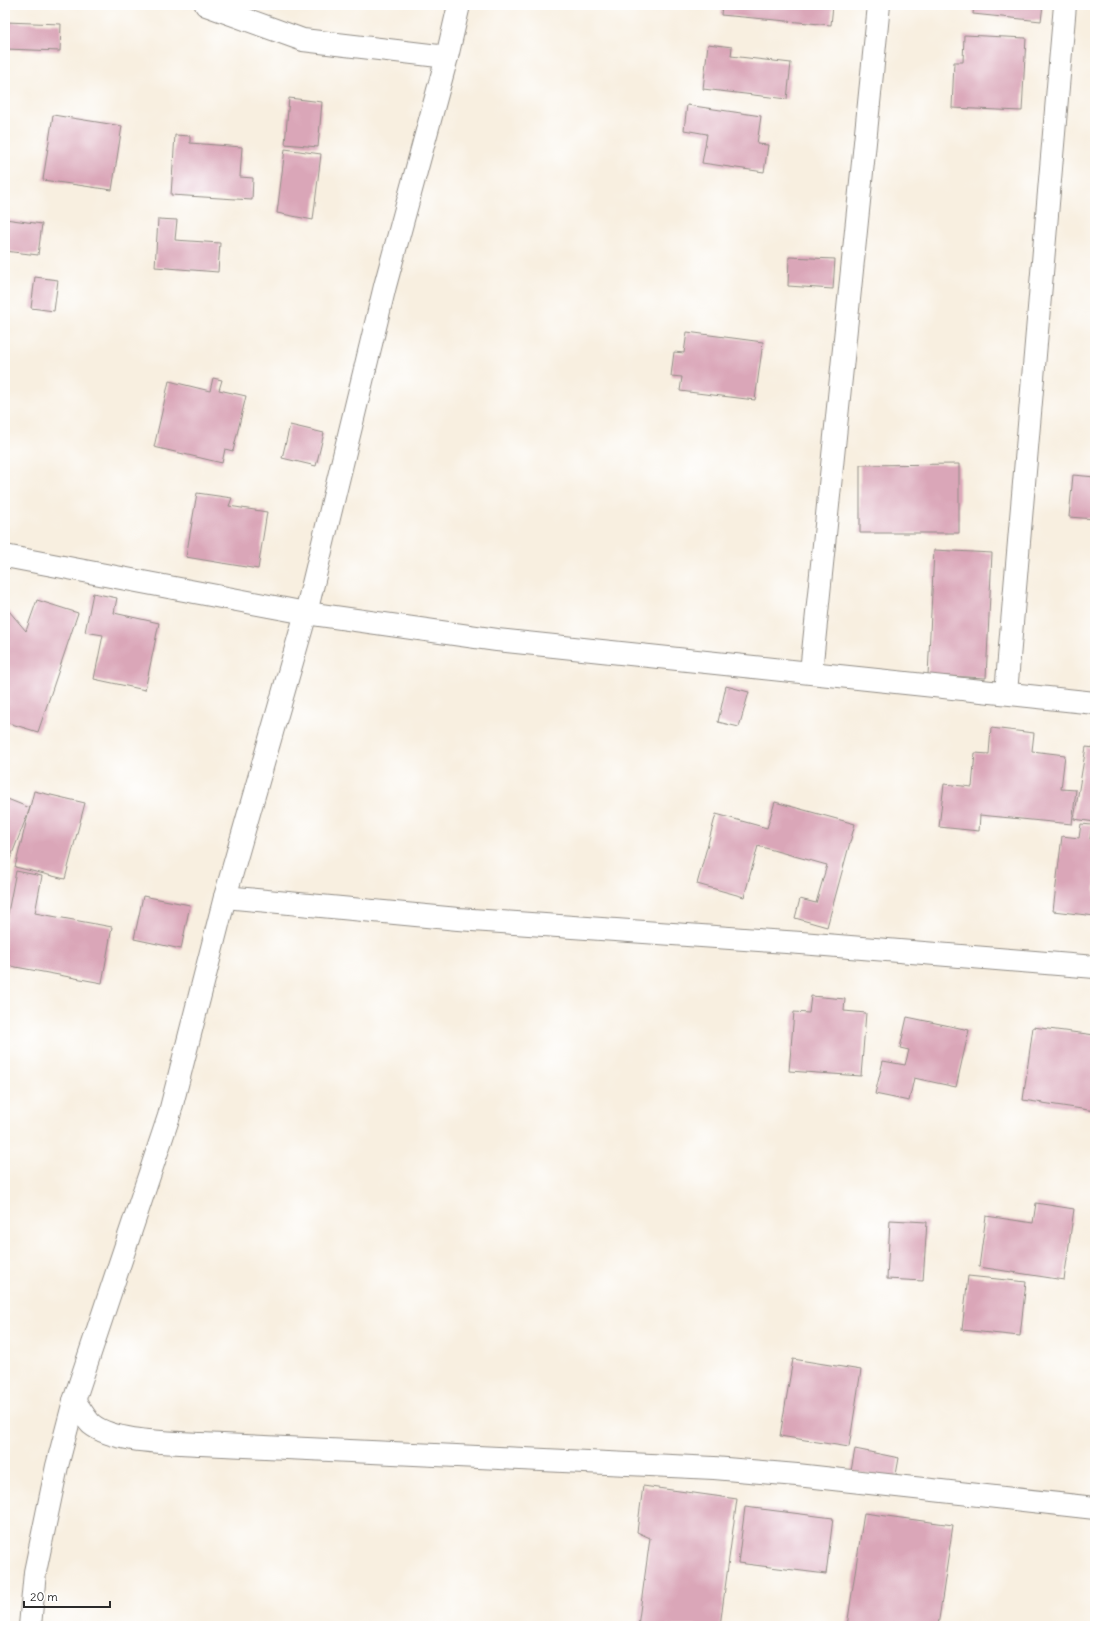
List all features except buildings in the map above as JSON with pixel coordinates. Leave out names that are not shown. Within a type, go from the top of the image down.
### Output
[{"type":"street","points":[[206,5],[303,40],[447,57]]},
{"type":"street","points":[[30,1626],[35,1572],[57,1466],[74,1401],[169,1116],[225,897],[306,612],[385,286],[447,57],[459,5]]},
{"type":"street","points":[[811,672],[880,5]]},
{"type":"street","points":[[1006,693],[1065,5]]},
{"type":"street","points":[[5,556],[306,612],[497,640],[1095,703]]},
{"type":"street","points":[[225,897],[458,919],[801,943],[1095,967]]},
{"type":"street","points":[[74,1401],[90,1423],[115,1436],[232,1446],[714,1468],[797,1475],[1095,1508]]}]
